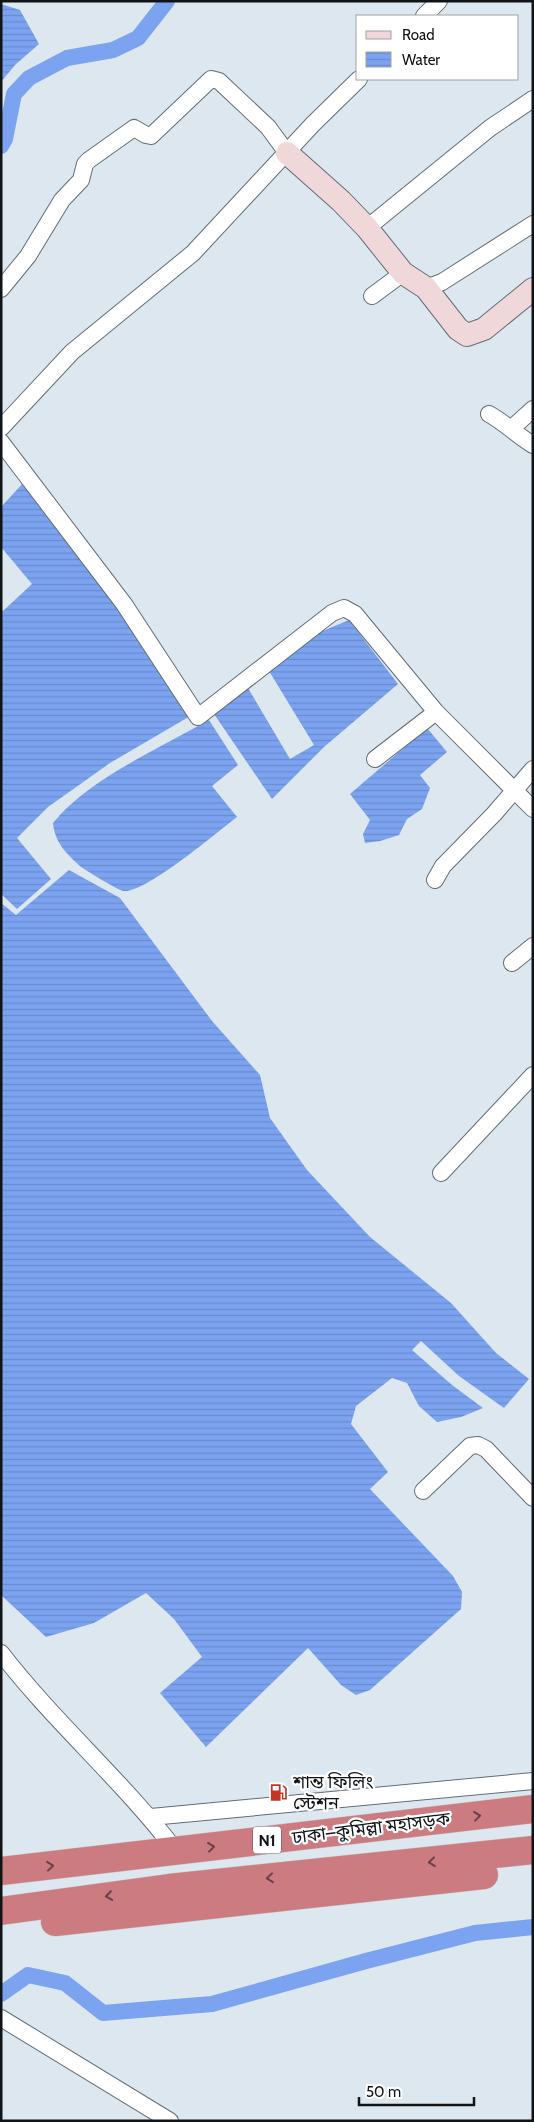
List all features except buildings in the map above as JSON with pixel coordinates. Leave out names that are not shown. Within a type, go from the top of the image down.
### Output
[{"type":"highway","name":"ঢাকা–কুমিল্লা মহাসড়ক","points":[[1,1871],[533,1809]]},
{"type":"highway","name":"N1","points":[[1,1910],[169,1888],[533,1850]]},
{"type":"highway","points":[[1,1927],[386,1887],[533,1869]]},
{"type":"street","points":[[425,15],[439,1]]},
{"type":"street","points":[[1,289],[28,256],[62,200],[81,180],[85,164],[89,160],[134,128],[151,136],[211,80],[219,81],[268,127],[287,153],[341,201],[403,273],[426,288],[458,329],[467,335],[484,329],[533,289]]},
{"type":"street","points":[[1,428],[72,352],[193,253],[313,124],[358,80]]},
{"type":"street","points":[[366,228],[490,128],[533,99]]},
{"type":"street","points":[[426,288],[456,273],[533,224]]},
{"type":"street","points":[[372,296],[403,273]]},
{"type":"street","points":[[512,428],[533,409]]},
{"type":"street","points":[[489,414],[512,428],[520,437],[533,444]]},
{"type":"street","points":[[1,442],[124,604],[198,717],[332,613],[344,608],[354,614],[436,712],[533,809]]},
{"type":"street","points":[[375,759],[436,712]]},
{"type":"street","points":[[435,880],[443,866],[533,769]]},
{"type":"street","points":[[512,963],[533,946]]},
{"type":"street","points":[[441,1172],[533,1075]]},
{"type":"street","points":[[423,1491],[470,1446],[478,1446],[486,1449],[533,1498]]},
{"type":"street","points":[[1,1653],[26,1685],[151,1817],[176,1851]]},
{"type":"street","points":[[151,1817],[533,1781]]},
{"type":"street","points":[[7,2021],[170,2121]]},
{"type":"water","points":[[1,4],[20,10],[39,44],[15,65],[1,82]]},
{"type":"water","points":[[25,481],[101,582],[192,715],[110,763],[48,807],[17,838],[51,879],[17,909],[1,894],[1,610],[3,611],[32,584],[1,547],[1,507]]},
{"type":"water","points":[[349,620],[398,684],[324,747],[272,799],[214,714],[248,688],[290,759],[314,745],[269,671],[318,633]]},
{"type":"water","points":[[209,720],[238,765],[212,786],[237,817],[163,873],[133,889],[120,890],[80,866],[66,852],[54,830],[53,823],[67,807],[104,779],[125,766]]},
{"type":"water","points":[[427,728],[447,752],[420,775],[430,788],[422,809],[407,819],[399,835],[365,843],[363,834],[370,820],[350,794]]},
{"type":"water","points":[[69,870],[120,898],[212,1021],[260,1075],[270,1118],[307,1170],[370,1237],[451,1303],[496,1353],[529,1379],[504,1408],[459,1376],[421,1341],[412,1350],[452,1385],[483,1408],[461,1417],[437,1422],[419,1406],[407,1383],[392,1378],[356,1406],[351,1424],[388,1472],[370,1489],[453,1576],[462,1592],[461,1609],[370,1690],[356,1695],[341,1685],[308,1648],[206,1747],[160,1693],[202,1657],[174,1619],[146,1593],[94,1623],[46,1637],[1,1595],[1,903],[16,915]]},
{"type":"waterway","points":[[1,146],[5,139],[14,94],[29,78],[67,58],[113,50],[138,38],[167,1]]},
{"type":"waterway","points":[[1,1994],[28,1975],[65,1983],[103,2013],[212,2004],[475,1933],[533,1927]]},
{"type":"place","name":"শান্ত ফিলিং স্টেশন","points":[[279,1792]]}]
